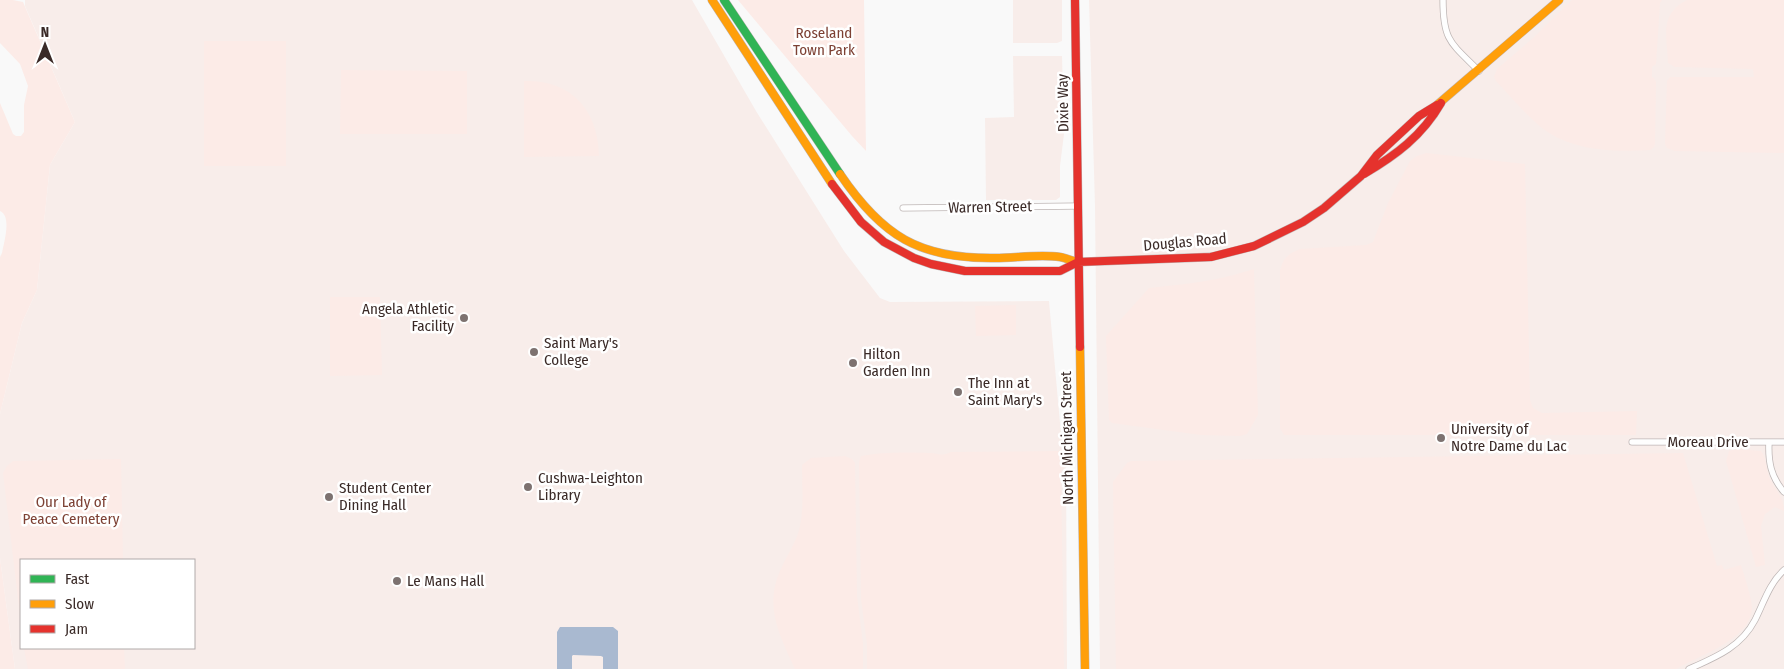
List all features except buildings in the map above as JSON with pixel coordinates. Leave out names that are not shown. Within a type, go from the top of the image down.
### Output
[{"type":"main road","points":[[712,0],[840,197],[861,222],[884,242],[899,251],[923,261],[949,269],[965,271],[1060,271],[1078,262]]},
{"type":"main road","points":[[724,0],[856,199],[894,234],[922,248],[957,258],[1059,257],[1078,262]]},
{"type":"main road","name":"Dixie Way","points":[[1075,0],[1078,206]]},
{"type":"main road","name":"Douglas Road","points":[[1361,176],[1377,155],[1403,130],[1419,116],[1442,102],[1559,0]]},
{"type":"main road","name":"Douglas Road","points":[[1078,262],[1211,257],[1254,246],[1303,222],[1324,208],[1361,176],[1384,163],[1428,124],[1442,102]]},
{"type":"main road","name":"North Michigan Street","points":[[1078,206],[1084,669]]},
{"type":"street","points":[[1443,0],[1443,17],[1447,36],[1451,43],[1478,71]]},
{"type":"street","name":"Warren Street","points":[[903,208],[1078,206]]},
{"type":"street","name":"Moreau Drive","points":[[1632,442],[1784,442]]},
{"type":"street","points":[[1769,442],[1770,470],[1784,492]]},
{"type":"street","points":[[1689,669],[1723,654],[1741,640],[1755,620],[1772,584],[1784,570]]},
{"type":"shaded area","name":"Saint Mary's College","points":[[25,0],[692,0],[756,111],[844,251],[880,298],[890,302],[1049,301],[1061,434],[1066,460],[1067,669],[15,669],[0,558],[0,414],[22,323],[37,290],[50,165],[75,122],[25,6]]},
{"type":"shaded area","points":[[1013,0],[1062,0],[1062,41],[1057,43],[1013,43]]},
{"type":"shaded area","name":"University of Notre Dame du Lac","points":[[1089,0],[1784,0],[1784,669],[1100,669],[1095,206]]},
{"type":"shaded area","points":[[1013,56],[1062,56],[1064,134],[1060,166],[1060,197],[1056,200],[986,200],[985,118],[1014,117]]},
{"type":"green space","points":[[0,0],[23,2],[75,122],[50,165],[37,290],[22,323],[0,414],[0,257],[6,230],[6,218],[0,211],[0,103],[13,134],[21,136],[24,132],[24,105],[28,86],[20,64],[0,43]]},
{"type":"green space","name":"Roseland Town Park","points":[[738,0],[864,0],[866,151],[852,136]]},
{"type":"green space","points":[[1572,0],[1662,0],[1660,3],[1656,64],[1652,67],[1652,77],[1656,82],[1655,143],[1654,147],[1650,150],[1622,151],[1593,148],[1580,146],[1554,136],[1542,128],[1524,111],[1496,81],[1494,77],[1497,69],[1532,39]]},
{"type":"green space","points":[[1687,0],[1784,0],[1784,153],[1675,151],[1667,148],[1665,144],[1667,81],[1670,77],[1754,77],[1753,69],[1675,67],[1668,63],[1666,35],[1668,19],[1678,6]]},
{"type":"green space","points":[[204,41],[286,41],[286,166],[204,166]]},
{"type":"green space","points":[[341,70],[467,71],[467,134],[340,134]]},
{"type":"green space","points":[[524,81],[541,82],[556,86],[569,92],[579,101],[594,125],[599,156],[524,157]]},
{"type":"green space","points":[[1426,153],[1525,164],[1530,400],[1533,408],[1542,413],[1637,411],[1636,435],[1284,435],[1280,428],[1280,271],[1284,260],[1300,249],[1366,245],[1373,242],[1388,203],[1410,161]]},
{"type":"green space","points":[[1254,269],[1258,415],[1247,434],[1240,436],[1201,435],[1112,423],[1109,420],[1106,336],[1149,288],[1215,279]]},
{"type":"green space","points":[[330,297],[380,297],[382,375],[330,376]]},
{"type":"green space","points":[[1016,305],[1016,335],[976,336],[975,306]]},
{"type":"green space","points":[[1735,449],[1761,451],[1763,453],[1768,474],[1784,506],[1784,511],[1775,507],[1765,514],[1761,526],[1765,565],[1756,567],[1726,461],[1729,451]]},
{"type":"green space","points":[[1059,451],[1061,472],[1064,669],[867,669],[867,644],[861,599],[859,462],[861,456],[895,453],[932,453],[942,455],[951,452]]},
{"type":"green space","points":[[1683,453],[1717,566],[1722,565],[1724,570],[1741,565],[1750,594],[1752,610],[1749,621],[1732,638],[1709,653],[1676,669],[1116,669],[1113,482],[1127,463],[1131,461]]},
{"type":"green space","points":[[845,456],[852,459],[855,463],[857,596],[863,644],[863,669],[795,669],[779,633],[773,597],[775,584],[800,526],[802,465],[811,458]]},
{"type":"green space","name":"Our Lady of Peace Cemetery","points":[[121,459],[123,559],[20,559],[20,616],[3,473],[13,461]]},
{"type":"green space","points":[[0,558],[15,669],[0,669]]},
{"type":"green space","points":[[24,649],[124,649],[125,669],[28,669]]},
{"type":"water","points":[[560,627],[613,627],[618,631],[618,669],[603,669],[603,657],[601,656],[573,655],[572,669],[557,669],[557,632]]},
{"type":"traffic: fast","points":[[724,0],[840,174]]},
{"type":"traffic: slow","points":[[712,0],[832,184]]},
{"type":"traffic: slow","points":[[1437,105],[1559,0]]},
{"type":"traffic: slow","points":[[840,174],[871,213],[887,228],[905,240],[924,248],[945,254],[968,257],[1052,256],[1078,262]]},
{"type":"traffic: slow","points":[[1080,347],[1085,669]]},
{"type":"traffic: jam","points":[[1075,0],[1080,347]]},
{"type":"traffic: jam","points":[[1364,174],[1387,160],[1417,135],[1434,115],[1441,103]]},
{"type":"traffic: jam","points":[[1078,262],[1211,257],[1254,246],[1303,222],[1324,208],[1361,176],[1377,155],[1419,116],[1437,105]]},
{"type":"traffic: jam","points":[[832,184],[861,222],[884,242],[914,258],[931,264],[965,271],[1060,271],[1078,262]]},
{"type":"place","name":"Angela Athletic Facility","points":[[464,318]]},
{"type":"place","name":"Saint Mary's College","points":[[534,352]]},
{"type":"place","name":"Hilton Garden Inn","points":[[853,363]]},
{"type":"place","name":"The Inn at Saint Mary's","points":[[958,392]]},
{"type":"place","name":"University of Notre Dame du Lac","points":[[1441,438]]},
{"type":"place","name":"Cushwa-Leighton Library","points":[[528,487]]},
{"type":"place","name":"Student Center Dining Hall","points":[[329,497]]},
{"type":"place","name":"Le Mans Hall","points":[[397,581]]}]
